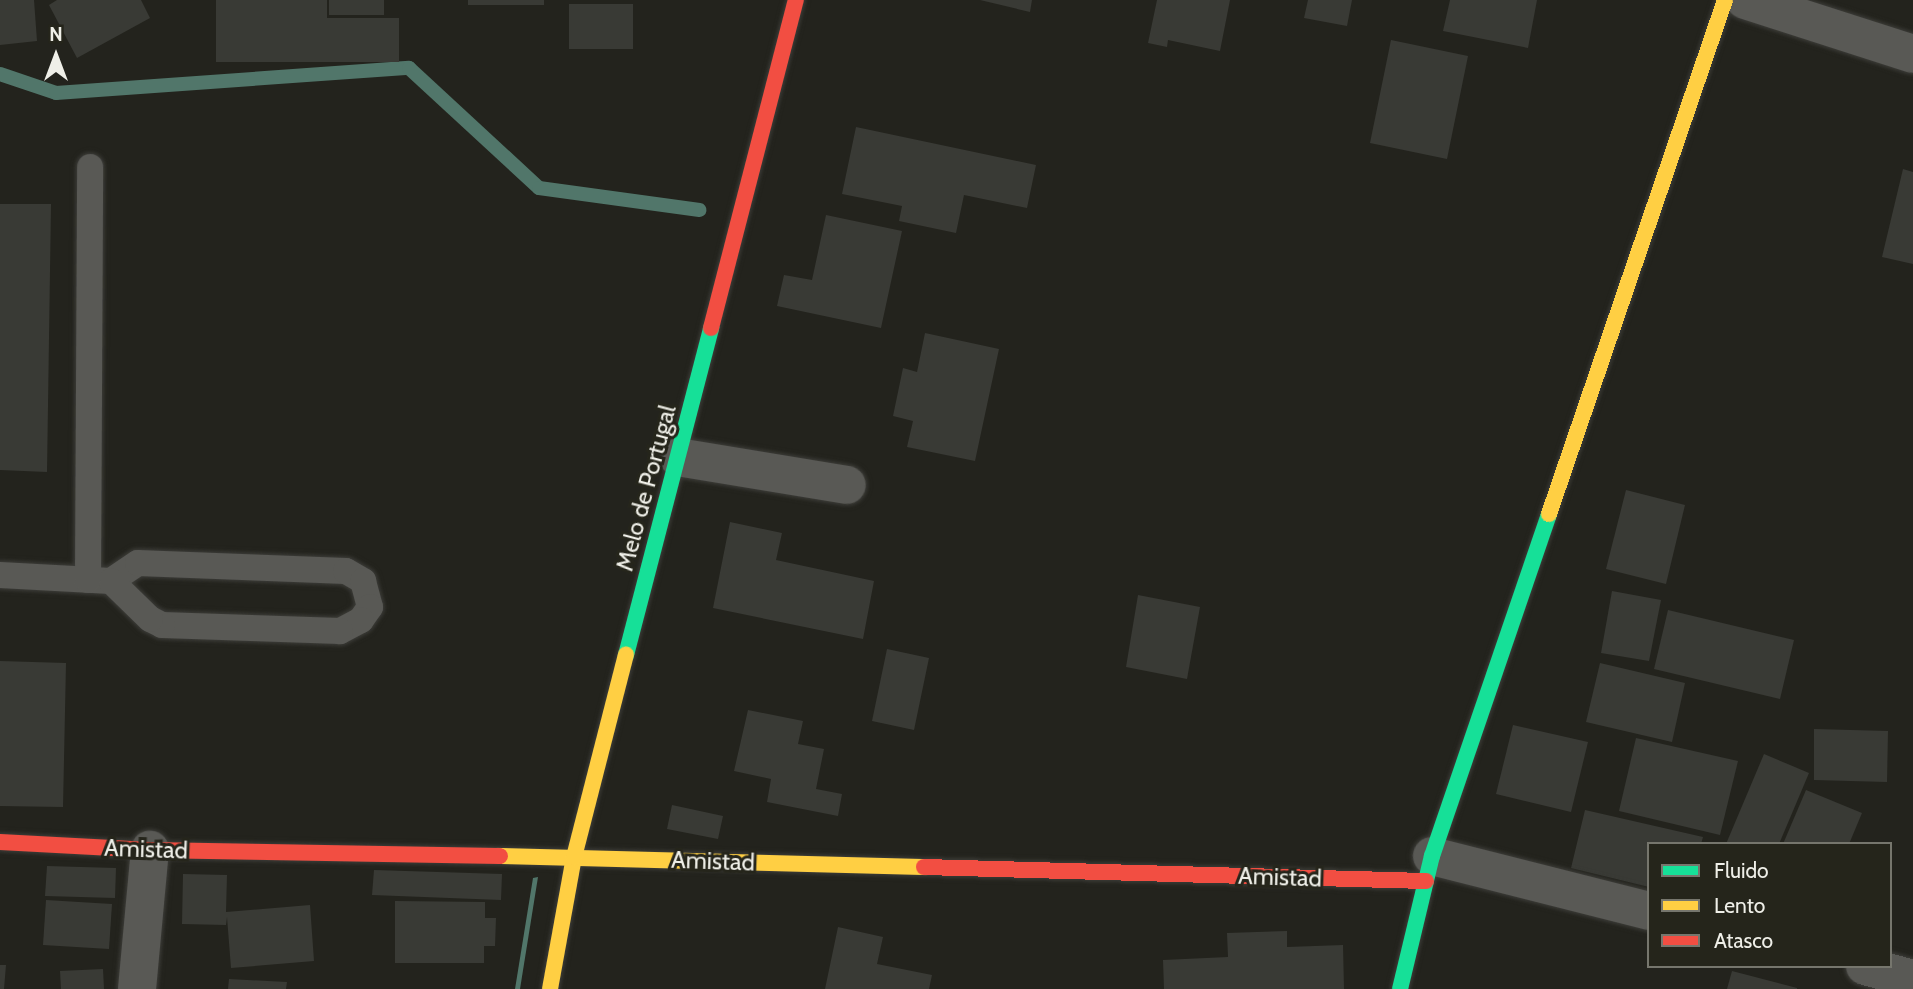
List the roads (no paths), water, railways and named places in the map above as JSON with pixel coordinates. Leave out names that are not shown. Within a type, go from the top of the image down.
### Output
[{"type":"street","name":"Melo de Portugal","points":[[550,989],[574,857],[796,0]]},
{"type":"street","points":[[1400,989],[1429,869],[1725,0]]},
{"type":"street","points":[[1745,0],[1913,54]]},
{"type":"street","points":[[678,457],[847,485]]},
{"type":"street","name":"Amistad","points":[[0,842],[150,850],[1429,869],[1647,911]]},
{"type":"street","points":[[137,989],[150,850]]},
{"type":"street","points":[[1872,968],[1913,979]]},
{"type":"lane","points":[[90,167],[100,581]]},
{"type":"lane","points":[[0,575],[100,581],[138,563],[346,571],[363,581],[370,607],[361,620],[340,631],[162,625],[100,581]]},
{"type":"water","points":[[538,877],[520,989],[515,989],[533,878]]},
{"type":"waterway","points":[[0,74],[56,93],[409,68],[539,188],[699,210]]}]
